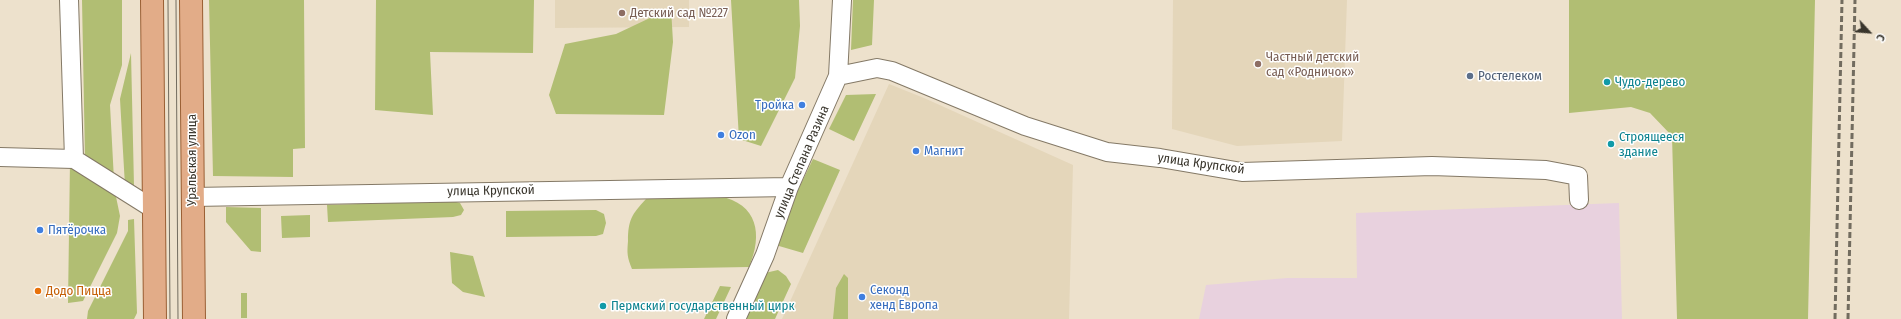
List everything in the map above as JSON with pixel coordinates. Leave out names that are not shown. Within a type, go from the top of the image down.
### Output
[{"type":"main road","points":[[152,0],[155,319]]},
{"type":"main road","name":"Уральская улица","points":[[191,0],[194,319]]},
{"type":"street","points":[[69,0],[74,159]]},
{"type":"street","name":"улица Степана Разина","points":[[736,319],[765,255],[789,187],[838,76],[842,0]]},
{"type":"street","name":"улица Крупской","points":[[838,76],[877,68],[892,71],[1025,126],[1107,152],[1160,158],[1242,172],[1432,166],[1546,170],[1578,176],[1579,200]]},
{"type":"street","points":[[0,157],[74,159],[155,210]]},
{"type":"street","name":"улица Крупской","points":[[192,197],[789,187]]},
{"type":"shaded area","name":"Детский сад №227","points":[[555,0],[689,0],[689,27],[555,28]]},
{"type":"shaded area","name":"Частный детский сад «Родничок»","points":[[1173,0],[1347,0],[1342,141],[1237,146],[1172,129]]},
{"type":"shaded area","points":[[889,84],[924,98],[1073,165],[1069,319],[782,319]]},
{"type":"shaded area","points":[[1619,203],[1622,319],[1199,319],[1206,285],[1287,278],[1357,278],[1356,213]]},
{"type":"green space","points":[[82,0],[122,0],[122,65],[110,105],[114,180],[85,159]]},
{"type":"green space","points":[[209,0],[304,0],[305,148],[293,149],[293,177],[213,176]]},
{"type":"green space","points":[[376,0],[534,0],[533,53],[430,52],[433,115],[375,110]]},
{"type":"green space","points":[[731,0],[799,0],[800,26],[795,78],[761,146],[739,139]]},
{"type":"green space","points":[[853,0],[874,0],[872,45],[851,50]]},
{"type":"green space","points":[[1569,0],[1815,0],[1808,319],[1677,319],[1672,136],[1650,113],[1631,107],[1569,113]]},
{"type":"green space","points":[[671,8],[673,42],[664,115],[556,114],[549,95],[565,44],[616,34]]},
{"type":"green space","points":[[131,53],[134,186],[125,186],[120,99]]},
{"type":"green space","points":[[876,94],[854,141],[829,129],[846,95]]},
{"type":"green space","points":[[813,159],[840,170],[803,253],[779,246],[775,241]]},
{"type":"green space","points":[[70,161],[115,192],[120,216],[117,233],[83,301],[68,303]]},
{"type":"green space","points":[[719,196],[732,200],[742,206],[749,213],[754,222],[756,243],[749,267],[632,269],[628,258],[628,234],[630,222],[634,213],[646,199]]},
{"type":"green space","points":[[452,201],[460,203],[464,210],[461,215],[453,217],[328,222],[327,205]]},
{"type":"green space","points":[[226,207],[261,208],[261,252],[251,251],[226,222]]},
{"type":"green space","points":[[596,210],[604,214],[606,223],[603,234],[596,236],[506,237],[506,211]]},
{"type":"green space","points":[[310,215],[310,237],[282,238],[281,216]]},
{"type":"green space","points":[[134,219],[137,313],[134,319],[87,319],[88,311],[128,231],[128,220]]},
{"type":"green space","points":[[450,252],[473,256],[485,297],[463,292],[452,283]]},
{"type":"green space","points":[[778,270],[786,276],[791,284],[775,319],[744,319],[765,273]]},
{"type":"green space","points":[[844,274],[848,278],[848,319],[833,319],[836,288]]},
{"type":"green space","points":[[720,286],[731,287],[716,319],[704,319]]},
{"type":"green space","points":[[241,293],[247,293],[247,318],[241,318]]},
{"type":"tram line","points":[[168,0],[170,319]]},
{"type":"tram line","points":[[176,0],[178,319]]},
{"type":"railway","points":[[1835,319],[1842,0]]},
{"type":"railway","points":[[1848,319],[1855,0]]},
{"type":"place","name":"Детский сад №227","points":[[622,13]]},
{"type":"place","name":"Частный детский сад «Родничок»","points":[[1258,64]]},
{"type":"place","name":"Ростелеком","points":[[1470,76]]},
{"type":"place","name":"Чудо-дерево","points":[[1607,82]]},
{"type":"place","name":"Тройка","points":[[802,105]]},
{"type":"place","name":"Ozon","points":[[721,135]]},
{"type":"place","name":"Строящееся здание","points":[[1611,144]]},
{"type":"place","name":"Магнит","points":[[916,151]]},
{"type":"place","name":"Пятёрочка","points":[[40,230]]},
{"type":"place","name":"Додо Пицца","points":[[38,291]]},
{"type":"place","name":"Секонд хенд Европа","points":[[862,297]]},
{"type":"place","name":"Пермский государственный цирк","points":[[603,306]]}]
